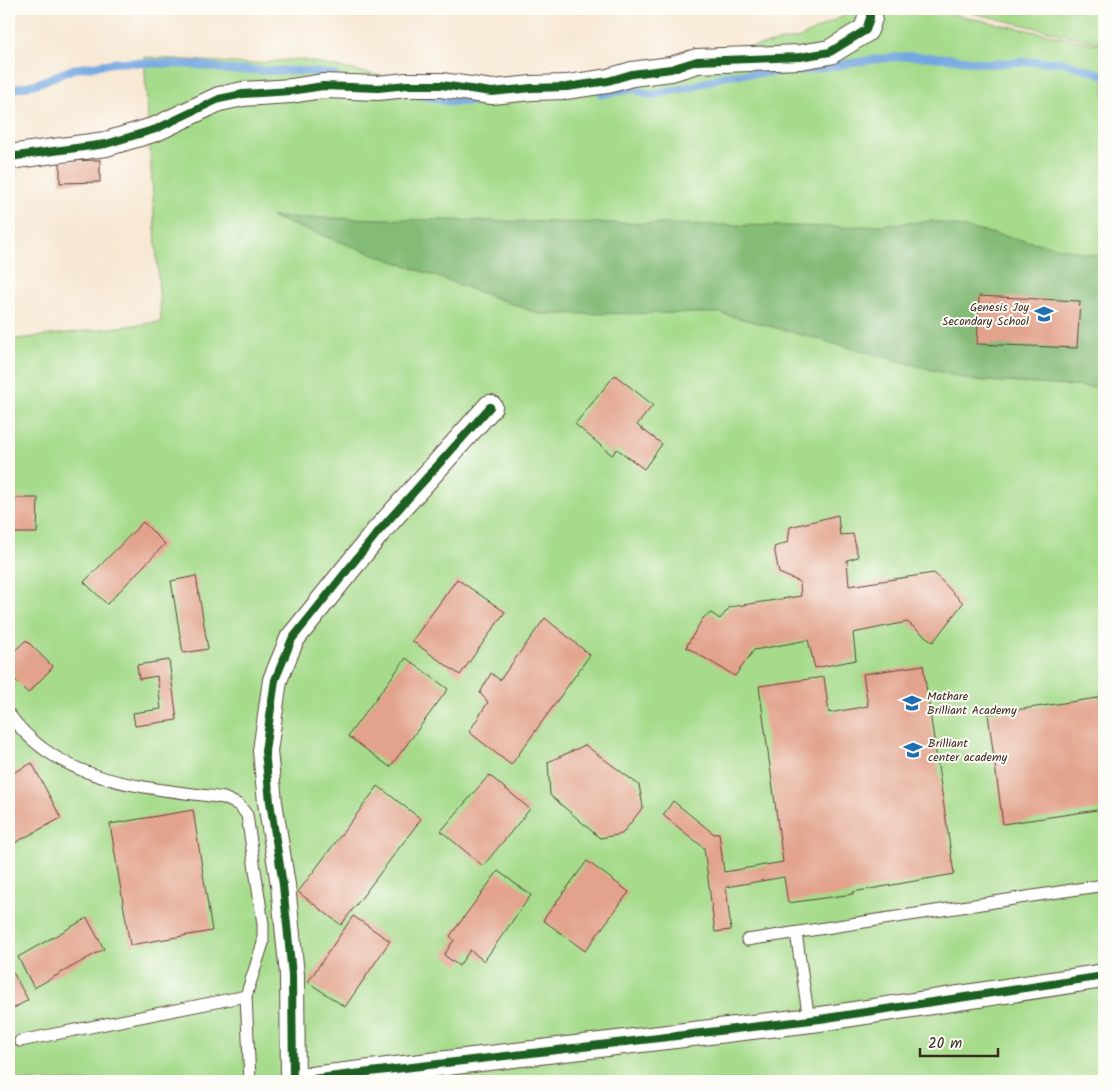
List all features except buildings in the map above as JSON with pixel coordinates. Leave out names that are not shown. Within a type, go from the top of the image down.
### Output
[{"type":"street","points":[[9,157],[106,144],[156,129],[219,99],[243,94],[283,92],[323,86],[378,88],[407,85],[441,86],[492,92],[567,87],[608,82],[632,74],[671,69],[697,61],[800,57],[830,52],[866,30],[870,18],[870,9]]},
{"type":"street","points":[[490,407],[378,532],[292,639],[275,680],[265,751],[270,802],[283,885],[292,975],[294,1081],[809,1020],[1104,976]]},
{"type":"lane","points":[[9,714],[33,741],[53,757],[94,776],[116,783],[224,798],[239,805],[248,815],[263,924],[263,943],[246,996],[250,1081]]},
{"type":"lane","points":[[747,940],[1104,885]]},
{"type":"lane","points":[[796,933],[809,1020]]},
{"type":"lane","points":[[20,1041],[246,996]]},
{"type":"green space","points":[[856,9],[927,9],[1104,46],[1104,1081],[9,1081],[9,340],[161,322],[144,57],[248,64],[298,59],[452,90],[540,85],[800,38]]},
{"type":"green space","points":[[956,9],[1104,9],[1104,44]]},
{"type":"green space","points":[[271,217],[846,227],[933,221],[1104,257],[1104,388],[970,380],[720,313],[540,314]]},
{"type":"waterway","points":[[602,94],[634,89],[651,95],[691,87],[728,75],[807,70],[910,56],[948,58],[991,64],[1063,62],[1104,75]]},
{"type":"waterway","points":[[9,90],[36,84],[73,69],[120,62],[199,65],[230,70],[302,71],[335,75]]},
{"type":"waterway","points":[[421,95],[451,102],[479,101]]},
{"type":"cycle path","points":[[9,157],[106,144],[156,129],[219,99],[243,94],[291,91],[323,86],[378,88],[407,85],[441,85],[492,92],[567,87],[608,81],[632,74],[671,69],[697,61],[800,57],[830,52],[866,30],[870,18],[870,9]]},
{"type":"cycle path","points":[[293,1081],[292,975],[283,885],[270,802],[265,751],[275,680],[292,639],[378,532],[490,407]]},
{"type":"cycle path","points":[[294,1081],[820,1019],[1104,976]]},
{"type":"place","name":"Genesis Joy Secondary School","points":[[1044,314]]},
{"type":"place","name":"Mathare Brilliant Academy","points":[[912,703]]},
{"type":"place","name":"Brilliant center academy","points":[[913,750]]}]
